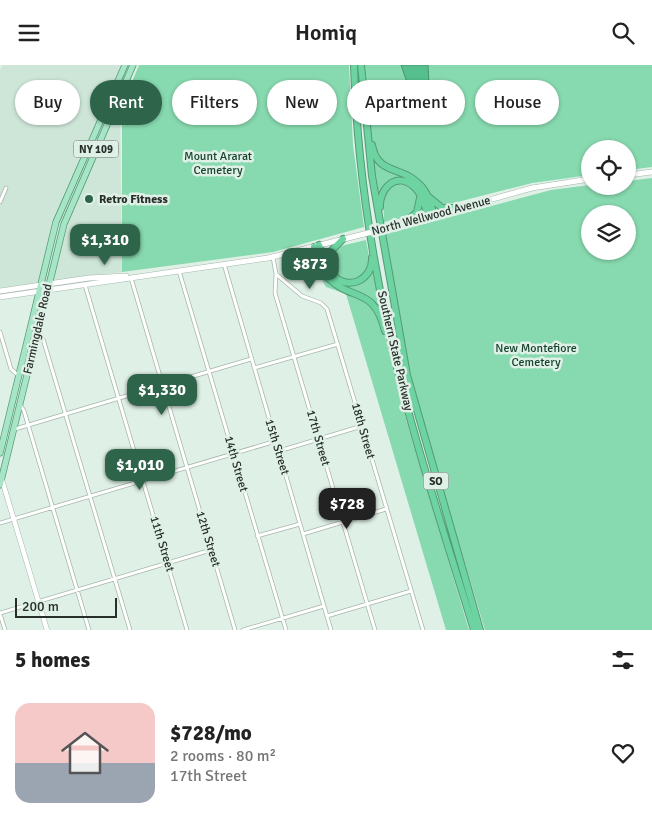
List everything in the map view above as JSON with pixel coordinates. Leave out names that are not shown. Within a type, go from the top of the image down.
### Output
[{"type":"highway","name":"Southern State Parkway","points":[[354,65],[358,137],[367,234],[395,358],[474,630]]},
{"type":"highway","name":"Southern State Parkway","points":[[361,65],[366,128],[382,239],[409,384],[480,630]]},
{"type":"highway","points":[[366,128],[379,162],[412,178],[440,207],[462,208]]},
{"type":"highway","points":[[382,239],[380,201],[385,188],[393,182],[402,181],[412,185],[420,194],[432,217]]},
{"type":"highway","points":[[405,223],[418,209],[420,194]]},
{"type":"highway","points":[[428,196],[432,217]]},
{"type":"highway","points":[[316,246],[338,279],[347,282],[358,281],[366,277],[372,263],[367,234]]},
{"type":"highway","points":[[331,271],[330,255],[343,239]]},
{"type":"highway","points":[[316,246],[320,267],[329,279],[365,297],[376,307],[395,358]]},
{"type":"main road","name":"Farmingdale Road","points":[[0,453],[2,433],[19,376],[51,239],[63,205],[125,65]]},
{"type":"main road","name":"Farmingdale Road","points":[[1,479],[48,286],[70,205],[133,65]]},
{"type":"main road","points":[[636,174],[652,172]]},
{"type":"main road","name":"North Wellwood Avenue","points":[[130,276],[273,257],[432,217],[543,186],[581,180]]},
{"type":"main road","points":[[0,291],[48,286],[117,275],[130,276]]},
{"type":"main road","points":[[48,286],[85,284],[130,276]]},
{"type":"main road","points":[[0,297],[39,287]]},
{"type":"street","points":[[0,202],[6,188]]},
{"type":"street","points":[[273,257],[276,274]]},
{"type":"street","name":"15th Street","points":[[224,264],[331,630]]},
{"type":"street","name":"14th Street","points":[[179,270],[286,630]]},
{"type":"street","name":"18th Street","points":[[276,274],[302,296],[325,306],[338,344],[422,630]]},
{"type":"street","name":"17th Street","points":[[276,274],[274,291],[375,630]]},
{"type":"street","name":"12th Street","points":[[130,276],[235,630]]},
{"type":"street","name":"11th Street","points":[[85,284],[187,630]]},
{"type":"street","points":[[0,331],[2,343],[12,370],[19,376]]},
{"type":"street","points":[[38,331],[43,339],[130,630]]},
{"type":"street","points":[[254,368],[338,344]]},
{"type":"street","points":[[14,429],[251,359]]},
{"type":"street","points":[[20,405],[28,425],[89,630]]},
{"type":"street","points":[[278,451],[362,426]]},
{"type":"street","points":[[0,523],[276,441]]},
{"type":"street","points":[[1,479],[46,630]]},
{"type":"street","points":[[303,533],[386,509]]},
{"type":"street","points":[[257,536],[300,524]]},
{"type":"street","points":[[5,630],[0,613],[211,550]]},
{"type":"street","points":[[327,616],[411,591]]},
{"type":"street","points":[[243,630],[324,606]]},
{"type":"shaded area","points":[[2,65],[126,65],[124,80],[90,80],[90,125],[120,125],[122,272],[0,288],[0,71]]},
{"type":"shaded area","points":[[401,65],[428,65],[429,80],[406,80]]},
{"type":"green space","name":"Mount Ararat Cemetery","points":[[139,65],[349,65],[347,125],[352,125],[364,227],[273,252],[122,272],[122,125],[162,125],[162,80],[133,80]]},
{"type":"green space","points":[[365,65],[652,65],[652,167],[636,169],[636,140],[581,140],[581,176],[532,183],[442,206],[417,178],[385,165],[374,147],[369,125],[465,125],[465,80],[365,80]]},
{"type":"green space","points":[[373,159],[412,183],[386,184],[379,194]]},
{"type":"green space","name":"New Montefiore Cemetery","points":[[652,178],[652,630],[485,630],[413,391],[386,234],[551,190],[581,186],[581,195],[636,195],[636,180]]},
{"type":"green space","points":[[399,184],[408,187],[414,193],[418,199],[416,206],[406,217],[384,222],[383,193],[390,186]]},
{"type":"green space","points":[[366,240],[369,266],[363,275],[357,280],[344,279],[337,275],[333,267],[331,254],[341,246]]},
{"type":"green space","points":[[319,253],[324,264],[349,285],[372,268],[381,312],[364,298],[337,283],[323,266]]},
{"type":"green space","points":[[308,254],[313,255],[321,272],[364,299],[375,310],[383,329],[407,423],[469,630],[446,630],[346,294],[326,287]]},
{"type":"place","name":"Retro Fitness","points":[[89,199]]}]
